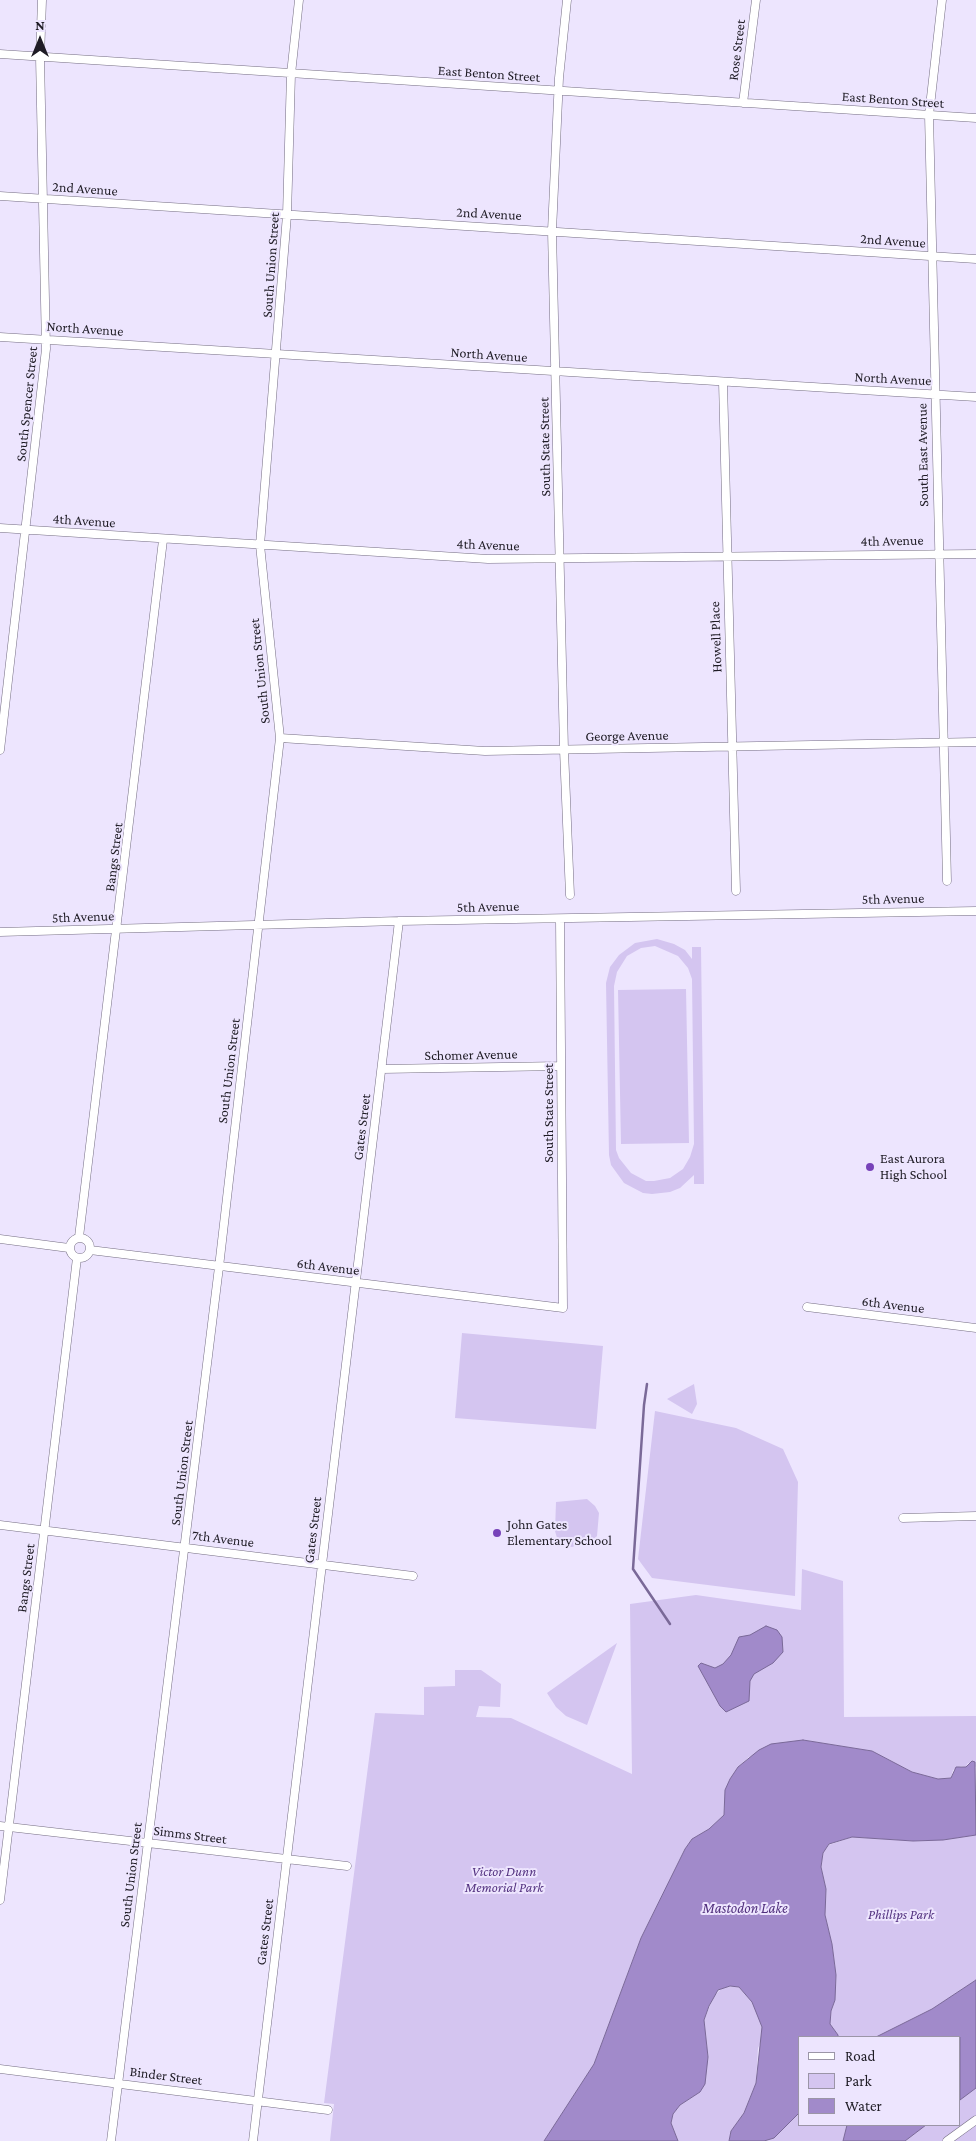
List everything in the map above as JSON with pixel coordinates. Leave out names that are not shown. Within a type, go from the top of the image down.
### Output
[{"type":"street","name":"South Spencer Street","points":[[0,750],[47,339],[40,57],[42,0]]},
{"type":"street","name":"South Union Street","points":[[111,2141],[147,1843],[186,1547],[280,738],[260,545],[277,355],[287,215],[291,74],[299,0]]},
{"type":"street","name":"South State Street","points":[[567,0],[558,91],[552,231],[564,750],[570,895]]},
{"type":"street","name":"Rose Street","points":[[743,102],[756,0]]},
{"type":"street","name":"South East Avenue","points":[[942,0],[929,115],[934,394],[947,881]]},
{"type":"street","name":"East Benton Street","points":[[0,54],[976,118]]},
{"type":"street","name":"2nd Avenue","points":[[0,196],[976,259]]},
{"type":"street","name":"North Avenue","points":[[0,337],[976,397]]},
{"type":"street","name":"Howell Place","points":[[723,382],[736,891]]},
{"type":"street","name":"4th Avenue","points":[[0,528],[163,540],[488,559],[726,555],[976,554]]},
{"type":"street","name":"Bangs Street","points":[[79,1237],[118,928],[163,540]]},
{"type":"street","name":"George Avenue","points":[[280,738],[485,751],[976,742]]},
{"type":"street","name":"5th Avenue","points":[[0,932],[399,921],[976,911]]},
{"type":"street","name":"South State Street","points":[[560,919],[563,1308]]},
{"type":"street","name":"Gates Street","points":[[253,2141],[399,921]]},
{"type":"street","name":"Schomer Avenue","points":[[382,1069],[561,1066]]},
{"type":"street","points":[[79,1237],[89,1242],[90,1250],[85,1257],[77,1258],[69,1248],[72,1241],[79,1237]]},
{"type":"street","points":[[0,1239],[69,1248]]},
{"type":"street","name":"6th Avenue","points":[[90,1250],[563,1308]]},
{"type":"street","name":"Bangs Street","points":[[0,1900],[77,1258]]},
{"type":"street","name":"6th Avenue","points":[[807,1308],[976,1328]]},
{"type":"street","points":[[903,1518],[976,1516]]},
{"type":"street","name":"7th Avenue","points":[[0,1525],[413,1576]]},
{"type":"street","name":"Simms Street","points":[[0,1826],[347,1866]]},
{"type":"street","name":"Binder Street","points":[[0,2069],[118,2082],[328,2110]]},
{"type":"street","points":[[947,2141],[976,2120]]},
{"type":"green space","points":[[657,939],[674,944],[685,950],[692,959],[692,947],[701,947],[704,1184],[694,1184],[694,1175],[680,1188],[670,1192],[652,1194],[643,1193],[624,1183],[611,1165],[609,1155],[606,983],[610,967],[619,955],[635,943]],"holes":[[[655,946],[678,956],[688,968],[692,979],[694,1144],[690,1157],[683,1169],[670,1178],[646,1181],[631,1173],[619,1158],[616,1150],[614,986],[617,972],[627,956],[641,948]]]},
{"type":"green space","points":[[686,989],[689,1143],[621,1144],[618,990]]},
{"type":"green space","points":[[462,1333],[603,1346],[596,1429],[455,1418]]},
{"type":"green space","points":[[694,1384],[697,1404],[692,1414],[667,1399]]},
{"type":"green space","points":[[655,1411],[736,1428],[783,1449],[798,1482],[795,1596],[652,1578],[638,1559]]},
{"type":"green space","points":[[587,1499],[595,1506],[599,1513],[597,1536],[593,1540],[572,1547],[559,1545],[555,1531],[556,1502]]},
{"type":"green space","name":"Victor Dunn Memorial Park","points":[[802,1569],[843,1581],[844,1717],[976,1716],[976,1767],[968,1763],[966,1767],[961,1766],[953,1770],[951,1778],[938,1779],[912,1772],[872,1751],[803,1740],[749,1757],[738,1767],[730,1779],[724,1815],[709,1829],[692,1839],[685,1849],[641,1938],[594,2064],[544,2141],[330,2141],[334,2104],[324,2103],[375,1713],[424,1715],[424,1687],[455,1686],[455,1670],[481,1670],[501,1684],[500,1707],[479,1706],[476,1717],[511,1718],[632,1774],[630,1604],[696,1595],[801,1610]]},
{"type":"green space","points":[[617,1643],[587,1725],[566,1716],[556,1707],[547,1693]]},
{"type":"green space","name":"Phillips Park","points":[[976,1835],[976,1980],[932,2009],[878,2036],[837,2036],[830,2024],[831,2011],[835,2000],[836,1975],[832,1944],[825,1915],[826,1889],[821,1867],[823,1853],[829,1845],[852,1837],[913,1841],[943,1840]]},
{"type":"green space","points":[[724,1986],[739,1987],[752,2002],[758,2013],[762,2027],[762,2040],[758,2048],[756,2083],[744,2113],[731,2131],[729,2141],[678,2141],[671,2123],[673,2114],[680,2105],[700,2092],[708,2057],[704,2020],[714,1996]]},
{"type":"green space","points":[[976,2088],[976,2141],[905,2141],[925,2126],[961,2126],[961,2099]]},
{"type":"green space","points":[[798,2114],[798,2126],[847,2126],[843,2141],[764,2141],[774,2137]]},
{"type":"water","points":[[766,1626],[777,1630],[782,1637],[783,1652],[773,1663],[754,1674],[750,1681],[749,1701],[726,1712],[720,1706],[698,1666],[701,1663],[715,1668],[723,1664],[731,1655],[739,1637],[750,1635]]},
{"type":"water","name":"Mastodon Lake","points":[[803,1740],[872,1751],[912,1772],[938,1779],[951,1778],[956,1767],[966,1767],[972,1761],[975,1762],[976,1835],[943,1840],[913,1841],[852,1837],[829,1844],[823,1853],[821,1867],[826,1889],[825,1915],[832,1944],[836,1975],[835,2000],[831,2011],[830,2024],[838,2036],[798,2036],[798,2114],[774,2138],[764,2141],[729,2141],[731,2131],[744,2113],[756,2083],[762,2027],[752,2002],[739,1987],[730,1986],[718,1990],[704,2020],[708,2057],[705,2084],[700,2092],[680,2105],[673,2114],[671,2123],[678,2141],[544,2141],[594,2064],[641,1938],[685,1849],[692,1839],[709,1829],[724,1815],[725,1790],[738,1767],[759,1750],[771,1744]]},
{"type":"water","points":[[976,1980],[976,2088],[961,2099],[961,2036],[878,2036],[932,2009]]},
{"type":"water","points":[[847,2126],[925,2126],[905,2141],[843,2141]]},
{"type":"waterway","points":[[647,1384],[633,1569],[670,1624]]},
{"type":"place","name":"East Aurora High School","points":[[870,1167]]},
{"type":"place","name":"John Gates Elementary School","points":[[497,1533]]}]
